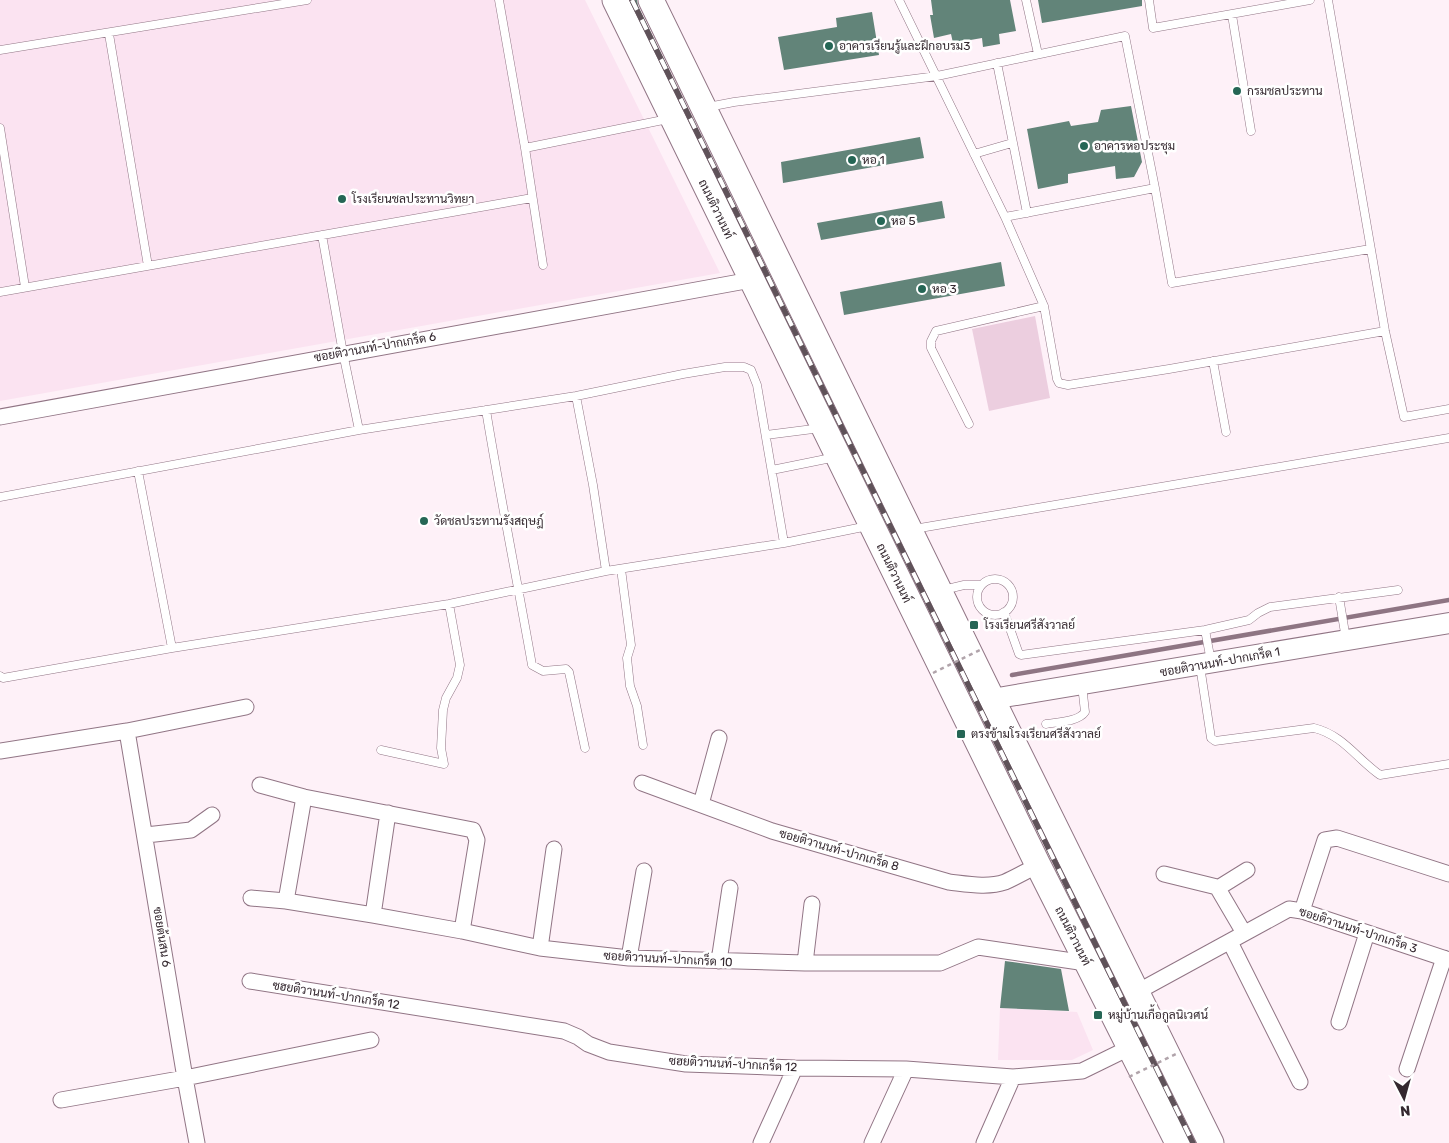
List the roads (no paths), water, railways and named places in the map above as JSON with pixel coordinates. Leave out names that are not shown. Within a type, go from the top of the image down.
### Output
[{"type":"main road","name":"ถนนติวานนท์","points":[[615,0],[1086,963],[1178,1143]]},
{"type":"main road","points":[[651,0],[1211,1143]]},
{"type":"main road","points":[[784,348],[814,334]]},
{"type":"main road","points":[[871,526],[906,523]]},
{"type":"street","name":"ซอยติวานนท์-ปากเกร็ด 6","points":[[0,416],[345,360],[751,280]]},
{"type":"street","name":"ซอยติวานนท์-ปากเกร็ด 1","points":[[992,699],[1449,623]]},
{"type":"street","points":[[0,751],[127,730],[246,707]]},
{"type":"street","name":"ซอยต้นสน 6","points":[[127,730],[197,1143]]},
{"type":"street","points":[[701,804],[719,738]]},
{"type":"street","name":"ซอยติวานนท์-ปากเกร็ด 8","points":[[642,783],[772,831],[949,882],[976,885],[996,884],[1038,865]]},
{"type":"street","points":[[260,786],[304,797],[469,828],[475,832],[477,840],[462,931]]},
{"type":"street","points":[[286,901],[304,797]]},
{"type":"street","points":[[373,915],[388,813]]},
{"type":"street","points":[[146,835],[191,830],[212,815]]},
{"type":"street","points":[[1302,911],[1325,840],[1327,839],[1337,838],[1449,874]]},
{"type":"street","points":[[540,948],[554,849]]},
{"type":"street","points":[[1218,888],[1247,870]]},
{"type":"street","points":[[629,958],[644,871]]},
{"type":"street","points":[[1164,874],[1218,888],[1244,933]]},
{"type":"street","points":[[719,961],[730,888]]},
{"type":"street","name":"ซอยติวานนท์-ปากเกร็ด 10","points":[[251,898],[286,901],[373,915],[462,931],[540,948],[629,958],[805,964],[940,963],[978,947],[1086,963]]},
{"type":"street","points":[[805,964],[812,904]]},
{"type":"street","name":"ซอยติวานนท์-ปากเกร็ด 3","points":[[1136,992],[1289,909],[1302,911],[1446,959]]},
{"type":"street","points":[[1339,1022],[1367,933]]},
{"type":"street","points":[[1230,942],[1300,1082]]},
{"type":"street","points":[[1407,1069],[1446,959]]},
{"type":"street","name":"ซฮยติวานนท์-ปากเกร็ด 12","points":[[250,981],[564,1031],[588,1044],[609,1052],[686,1064],[795,1068],[906,1069],[1013,1077],[1082,1071],[1129,1048]]},
{"type":"street","points":[[60,1100],[185,1078],[371,1040]]},
{"type":"street","points":[[761,1143],[795,1068]]},
{"type":"street","points":[[872,1143],[906,1069]]},
{"type":"street","points":[[984,1143],[1013,1077]]},
{"type":"lane","points":[[0,50],[109,34],[307,0]]},
{"type":"lane","points":[[499,0],[525,148],[542,266]]},
{"type":"lane","points":[[899,0],[1004,217],[1044,306],[1059,383],[1068,385],[1384,331]]},
{"type":"lane","points":[[1026,0],[1038,54]]},
{"type":"lane","points":[[1149,0],[1153,28],[1310,0]]},
{"type":"lane","points":[[1328,0],[1384,331],[1404,417],[1449,409]]},
{"type":"lane","points":[[1232,15],[1250,131]]},
{"type":"lane","points":[[109,34],[148,266]]},
{"type":"lane","points":[[704,108],[743,101],[937,76],[1125,36],[1172,283],[1370,249]]},
{"type":"lane","points":[[997,63],[1027,213]]},
{"type":"lane","points":[[525,148],[672,118]]},
{"type":"lane","points":[[0,128],[25,287]]},
{"type":"lane","points":[[974,154],[1012,143]]},
{"type":"lane","points":[[1004,217],[1154,188]]},
{"type":"lane","points":[[0,292],[532,198]]},
{"type":"lane","points":[[322,235],[359,430]]},
{"type":"lane","points":[[969,424],[931,348],[931,341],[936,332],[1044,306]]},
{"type":"lane","points":[[1213,361],[1226,432]]},
{"type":"lane","points":[[0,497],[359,430],[576,396],[682,374],[725,367],[744,367],[753,373],[766,435],[784,543]]},
{"type":"lane","points":[[576,396],[590,468],[606,571]]},
{"type":"lane","points":[[486,410],[532,665],[543,671],[566,669],[570,672],[585,748]]},
{"type":"lane","points":[[766,435],[824,428]]},
{"type":"lane","points":[[906,523],[1449,438]]},
{"type":"lane","points":[[772,470],[838,457]]},
{"type":"lane","points":[[138,471],[172,648]]},
{"type":"lane","points":[[0,676],[3,678],[172,648],[449,604],[606,571],[784,543],[871,526]]},
{"type":"lane","points":[[621,569],[631,645],[627,658],[630,686],[637,706],[643,745]]},
{"type":"lane","points":[[998,579],[1006,582],[1011,587],[1014,593],[1013,600],[1011,607],[1004,612],[990,614],[984,612],[978,605],[977,591],[981,585],[998,579]]},
{"type":"lane","points":[[939,591],[964,585],[981,585]]},
{"type":"lane","points":[[1004,612],[1021,655],[1205,630],[1249,620],[1270,607],[1398,590]]},
{"type":"lane","points":[[1339,597],[1346,641]]},
{"type":"lane","points":[[381,750],[444,764],[441,748],[443,710],[446,698],[457,678],[460,665],[449,604]]},
{"type":"lane","points":[[1205,630],[1212,738],[1215,741],[1314,728],[1339,738],[1380,775],[1449,764]]},
{"type":"lane","points":[[1046,724],[1082,716],[1085,712],[1082,685]]},
{"type":"waterway","points":[[1012,675],[1449,600]]},
{"type":"railway","points":[[632,0],[1193,1143]]},
{"type":"place","name":"อาคารเรียนรู้และฝึกอบรม3","points":[[829,46]]},
{"type":"place","name":"กรมชลประทาน","points":[[1237,91]]},
{"type":"place","name":"อาคารหอประชุม","points":[[1084,146]]},
{"type":"place","name":"หอ 1","points":[[852,160]]},
{"type":"place","name":"โรงเรียนชลประทานวิทยา","points":[[342,199]]},
{"type":"place","name":"หอ 5","points":[[881,221]]},
{"type":"place","name":"หอ 3","points":[[922,289]]},
{"type":"place","name":"วัดชลประทานรังสฤษฎ์","points":[[424,521]]},
{"type":"place","name":"โรงเรียนศรีสังวาลย์","points":[[974,625]]},
{"type":"place","name":"ตรงข้ามโรงเรียนศรีสังวาลย์","points":[[961,734]]},
{"type":"place","name":"หมู่บ้านเกื้อกูลนิเวศน์","points":[[1098,1015]]}]
